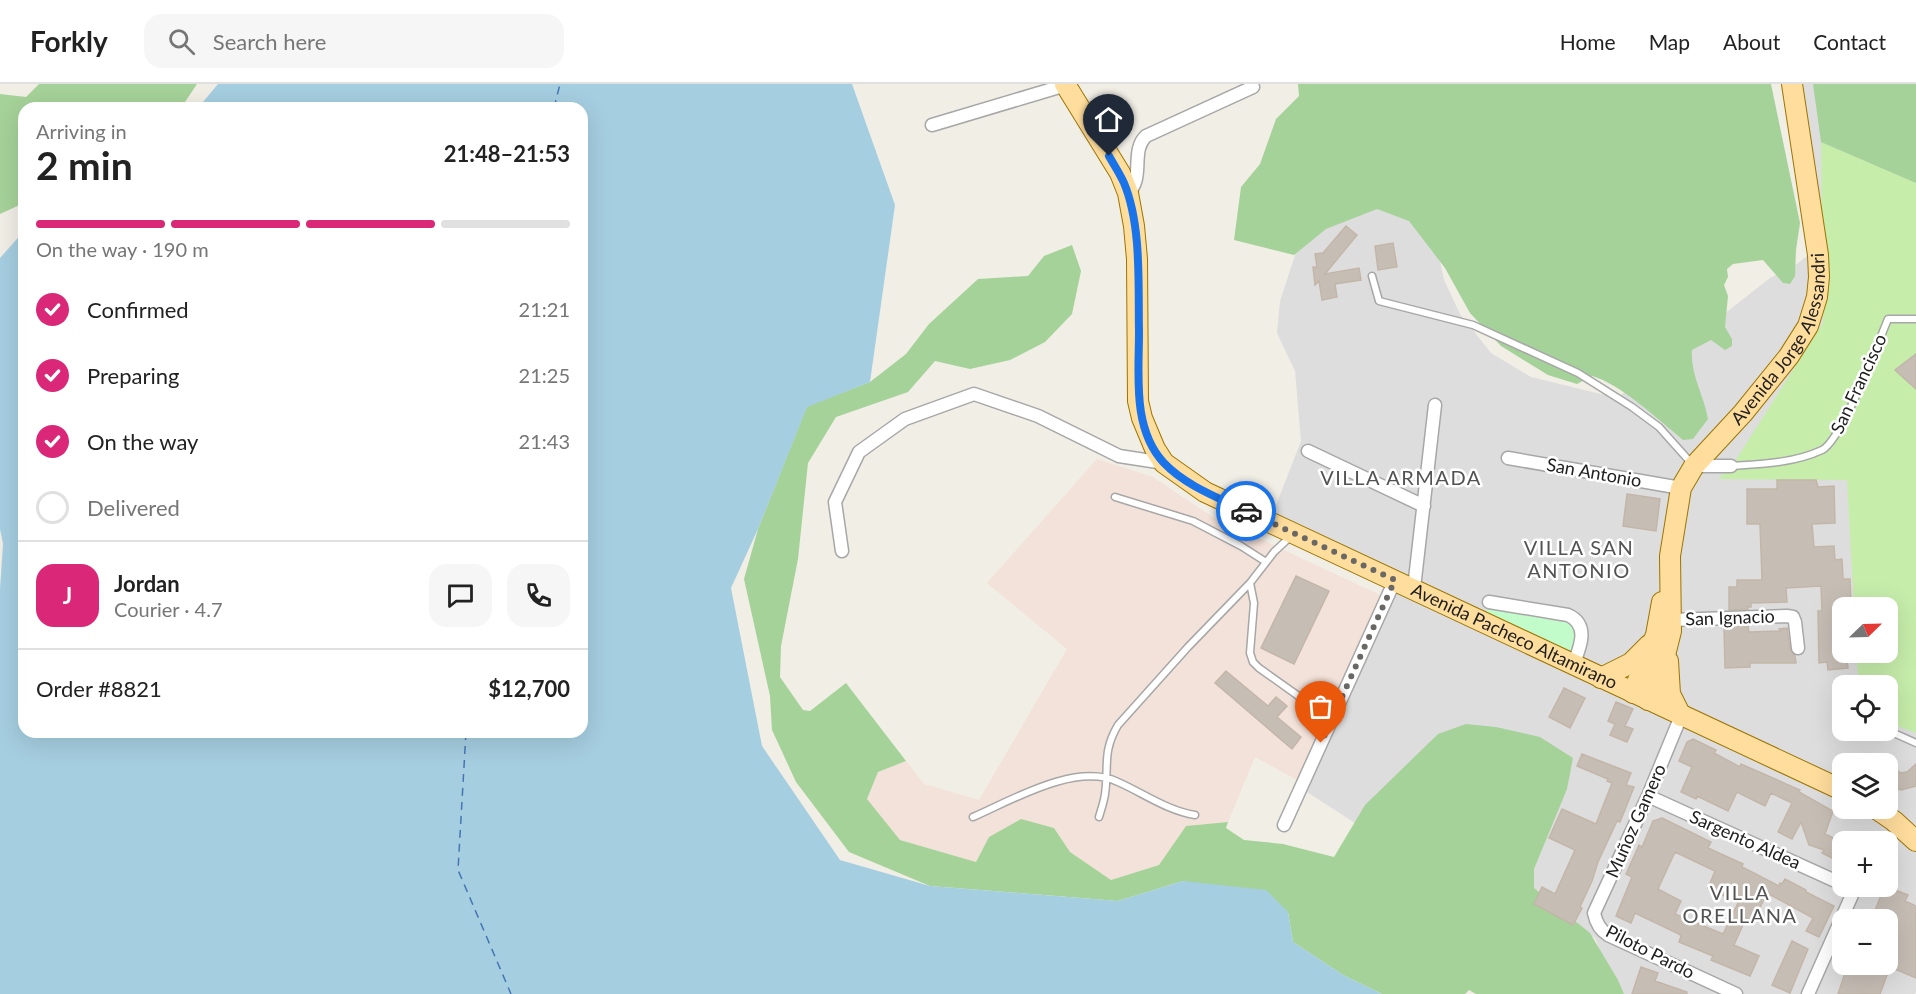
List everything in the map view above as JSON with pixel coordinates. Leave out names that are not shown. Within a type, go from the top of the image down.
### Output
[{"type":"main road","name":"Avenida Pacheco Altamirano","points":[[1066,84],[1120,173],[1128,193],[1137,259],[1138,401],[1149,435],[1164,463],[1205,492],[1832,785]]},
{"type":"main road","name":"Avenida Jorge Alessandri","points":[[1662,639],[1663,591],[1669,571],[1681,488],[1694,466],[1743,413],[1789,356],[1808,326],[1813,312],[1819,278],[1818,255],[1792,84]]},
{"type":"main road","name":"Avenida Jorge Alessandri","points":[[1641,697],[1662,639],[1672,620],[1669,571]]},
{"type":"main road","points":[[1601,678],[1631,663],[1648,647],[1662,639],[1669,687],[1681,716]]},
{"type":"main road","points":[[1892,819],[1916,841]]},
{"type":"street","points":[[932,125],[1066,84]]},
{"type":"street","points":[[1128,193],[1136,185],[1140,145],[1146,136],[1254,87]]},
{"type":"street","points":[[842,551],[835,502],[859,452],[905,419],[974,394],[1038,416],[1119,456],[1164,463]]},
{"type":"street","points":[[1414,588],[1435,405]]},
{"type":"street","points":[[1308,451],[1424,506]]},
{"type":"street","name":"San Antonio","points":[[1508,458],[1681,488]]},
{"type":"street","name":"San Francisco","points":[[1694,466],[1731,466]]},
{"type":"street","points":[[1284,825],[1395,580]]},
{"type":"street","points":[[1490,602],[1575,618],[1581,626],[1582,634],[1573,665]]},
{"type":"street","name":"San Ignacio","points":[[1672,620],[1793,617],[1796,622],[1798,648]]},
{"type":"street","name":"Muñoz Gamero","points":[[1597,925],[1594,913],[1648,796],[1681,716]]},
{"type":"street","name":"Sargento Aldea","points":[[1648,796],[1832,880]]},
{"type":"street","points":[[1808,994],[1850,900],[1849,897]]},
{"type":"street","name":"Piloto Pardo","points":[[1597,925],[1608,935],[1736,994]]},
{"type":"lane","points":[[1372,276],[1379,301],[1473,325],[1578,373],[1659,427],[1694,466]]},
{"type":"lane","name":"San Francisco","points":[[1731,466],[1787,462],[1824,449],[1835,438],[1888,318],[1916,319]]},
{"type":"lane","points":[[1115,497],[1194,521],[1232,540],[1266,562]]},
{"type":"lane","points":[[1099,818],[1105,796],[1106,752],[1118,725],[1294,534]]},
{"type":"lane","points":[[1250,583],[1254,603],[1250,653],[1253,662],[1297,695],[1318,718]]},
{"type":"lane","points":[[1898,735],[1916,743]]},
{"type":"lane","points":[[973,817],[1041,787],[1060,781],[1093,776],[1106,778],[1167,806],[1195,815]]},
{"type":"shaded area","points":[[1794,84],[1916,84],[1916,992],[1915,994],[1618,994],[1595,938],[1512,895],[1358,825],[1307,792],[1403,573],[1273,513],[1301,441],[1295,371],[1277,333],[1280,301],[1301,237],[1384,202],[1414,220],[1437,247],[1444,280],[1460,314],[1491,353],[1531,377],[1617,398],[1770,278],[1797,264],[1818,247]]},
{"type":"shaded area","points":[[1097,459],[1153,477],[1211,516],[1380,595],[1297,780],[1255,757],[1228,822],[1186,826],[1159,865],[1111,880],[1070,852],[1054,828],[989,837],[976,862],[900,840],[867,799],[878,772],[906,761],[924,784],[979,800],[1067,649],[987,583]]},
{"type":"green space","points":[[39,84],[197,84],[185,102],[18,102],[18,206],[0,214],[0,94],[26,97]]},
{"type":"green space","points":[[1298,84],[1771,84],[1800,223],[1795,276],[1790,284],[1783,283],[1763,260],[1733,264],[1727,269],[1728,277],[1724,285],[1728,296],[1725,327],[1732,339],[1732,346],[1725,350],[1711,340],[1692,350],[1693,368],[1708,419],[1693,439],[1683,440],[1639,404],[1603,380],[1592,376],[1577,384],[1548,375],[1501,346],[1470,313],[1445,268],[1409,221],[1377,209],[1326,229],[1294,255],[1234,240],[1241,187],[1260,164],[1276,119],[1299,96]]},
{"type":"green space","points":[[1813,84],[1916,84],[1916,183],[1821,142]]},
{"type":"green space","points":[[1821,142],[1916,183],[1916,733],[1898,726],[1898,675],[1858,675],[1857,663],[1898,663],[1898,597],[1853,597],[1847,480],[1718,479],[1732,466],[1823,323]]},
{"type":"green space","points":[[1072,245],[1081,271],[1072,314],[1045,342],[1010,360],[970,369],[935,361],[908,392],[836,417],[808,463],[798,559],[781,646],[780,677],[803,710],[810,711],[846,683],[906,761],[878,772],[867,799],[900,840],[976,862],[989,837],[1021,819],[1054,828],[1070,852],[1111,880],[1159,865],[1186,826],[1228,822],[1226,828],[1244,840],[1283,844],[1334,857],[1365,805],[1438,734],[1466,724],[1496,727],[1540,737],[1573,758],[1567,789],[1534,869],[1534,888],[1590,933],[1624,994],[1476,994],[1469,990],[1465,994],[1382,994],[1343,975],[1293,942],[1288,912],[1183,881],[1118,901],[930,886],[849,852],[796,782],[772,730],[770,696],[744,579],[758,529],[807,406],[870,382],[906,354],[929,324],[978,279],[1028,276],[1044,256]]},
{"type":"green space","points":[[1489,606],[1561,622],[1571,620],[1578,629],[1573,650],[1564,650],[1485,614]]},
{"type":"water","points":[[218,84],[852,84],[895,205],[870,382],[807,407],[758,529],[731,588],[762,746],[840,860],[930,886],[1118,901],[1183,881],[1266,890],[1288,912],[1293,942],[1343,975],[1382,994],[0,994],[0,589],[3,544],[0,529],[0,258],[18,238],[18,738],[588,738],[588,102],[203,102]]},
{"type":"building","points":[[1346,226],[1357,235],[1325,274],[1359,268],[1361,280],[1335,284],[1337,297],[1322,300],[1319,281],[1315,285],[1313,267],[1317,267],[1315,254],[1323,253]]},
{"type":"building","points":[[1393,243],[1397,267],[1378,270],[1375,246]]},
{"type":"building","points":[[1916,354],[1916,389],[1895,370]]},
{"type":"building","points":[[1777,480],[1816,480],[1818,487],[1834,486],[1835,523],[1812,524],[1814,547],[1834,546],[1835,560],[1842,559],[1843,579],[1850,579],[1851,597],[1832,597],[1832,663],[1847,663],[1848,668],[1828,670],[1827,662],[1819,663],[1818,611],[1822,611],[1821,586],[1786,588],[1787,602],[1751,603],[1748,609],[1729,610],[1729,587],[1737,587],[1737,580],[1762,580],[1760,524],[1747,524],[1747,489],[1777,489]]},
{"type":"building","points":[[1627,494],[1660,499],[1656,531],[1623,526]]},
{"type":"building","points":[[1296,576],[1329,591],[1294,664],[1261,648]]},
{"type":"building","points":[[1748,626],[1749,632],[1780,631],[1779,629],[1787,628],[1790,649],[1795,656],[1796,663],[1750,663],[1750,667],[1725,668],[1724,628]]},
{"type":"building","points":[[1226,671],[1268,706],[1276,697],[1287,706],[1277,717],[1301,737],[1292,749],[1215,683]]},
{"type":"building","points":[[1564,688],[1585,698],[1570,728],[1549,717]]},
{"type":"building","points":[[1616,702],[1633,709],[1625,726],[1633,729],[1627,742],[1610,735],[1615,724],[1608,721]]},
{"type":"building","points":[[1693,739],[1716,750],[1714,753],[1740,767],[1741,764],[1800,790],[1799,792],[1832,810],[1825,834],[1832,837],[1832,858],[1822,853],[1824,850],[1809,845],[1801,822],[1792,839],[1778,832],[1792,803],[1771,793],[1765,806],[1737,792],[1728,811],[1697,796],[1696,799],[1681,792],[1692,767],[1679,761],[1687,742]]},
{"type":"building","points":[[1582,754],[1631,773],[1626,785],[1634,787],[1620,822],[1617,821],[1598,862],[1580,907],[1582,908],[1573,925],[1534,904],[1542,887],[1555,894],[1575,850],[1549,838],[1562,809],[1596,824],[1612,783],[1607,781],[1608,779],[1577,766]]},
{"type":"building","points":[[1916,764],[1916,786],[1898,789],[1898,771],[1907,772]]},
{"type":"building","points":[[1662,818],[1711,842],[1708,848],[1743,864],[1742,867],[1779,886],[1785,879],[1834,906],[1819,937],[1806,931],[1813,918],[1767,893],[1753,922],[1746,918],[1734,945],[1759,956],[1750,976],[1711,960],[1713,956],[1679,942],[1681,936],[1679,934],[1635,913],[1631,923],[1616,916],[1632,877],[1626,874],[1639,845],[1642,847],[1653,821]],"holes":[[[1675,852],[1715,871],[1708,888],[1738,903],[1723,934],[1675,914],[1681,901],[1658,889]]]},
{"type":"building","points":[[1898,891],[1908,895],[1905,901],[1916,906],[1916,978],[1898,970],[1898,909],[1876,909],[1880,897],[1898,897]]},
{"type":"building","points":[[1792,941],[1808,949],[1790,993],[1772,985]]},
{"type":"building","points":[[1641,967],[1658,973],[1655,981],[1687,992],[1687,994],[1632,994]]},
{"type":"building","points":[[1844,975],[1887,975],[1880,994],[1838,994]]},
{"type":"ferry route","points":[[556,102],[560,84]]},
{"type":"ferry route","points":[[466,738],[458,870],[511,994]]},
{"type":"way so far","points":[[1246,511],[1395,580],[1321,743]]},
{"type":"district","name":"VILLA ARMADA","points":[[1401,478]]},
{"type":"district","name":"VILLA SAN ANTONIO","points":[[1579,560]]},
{"type":"district","name":"VILLA ORELLANA","points":[[1740,904]]},
{"type":"route","points":[[1109,156],[1125,183],[1134,226],[1139,333],[1138,401],[1142,418],[1155,449],[1164,463],[1205,492],[1246,511]]}]
